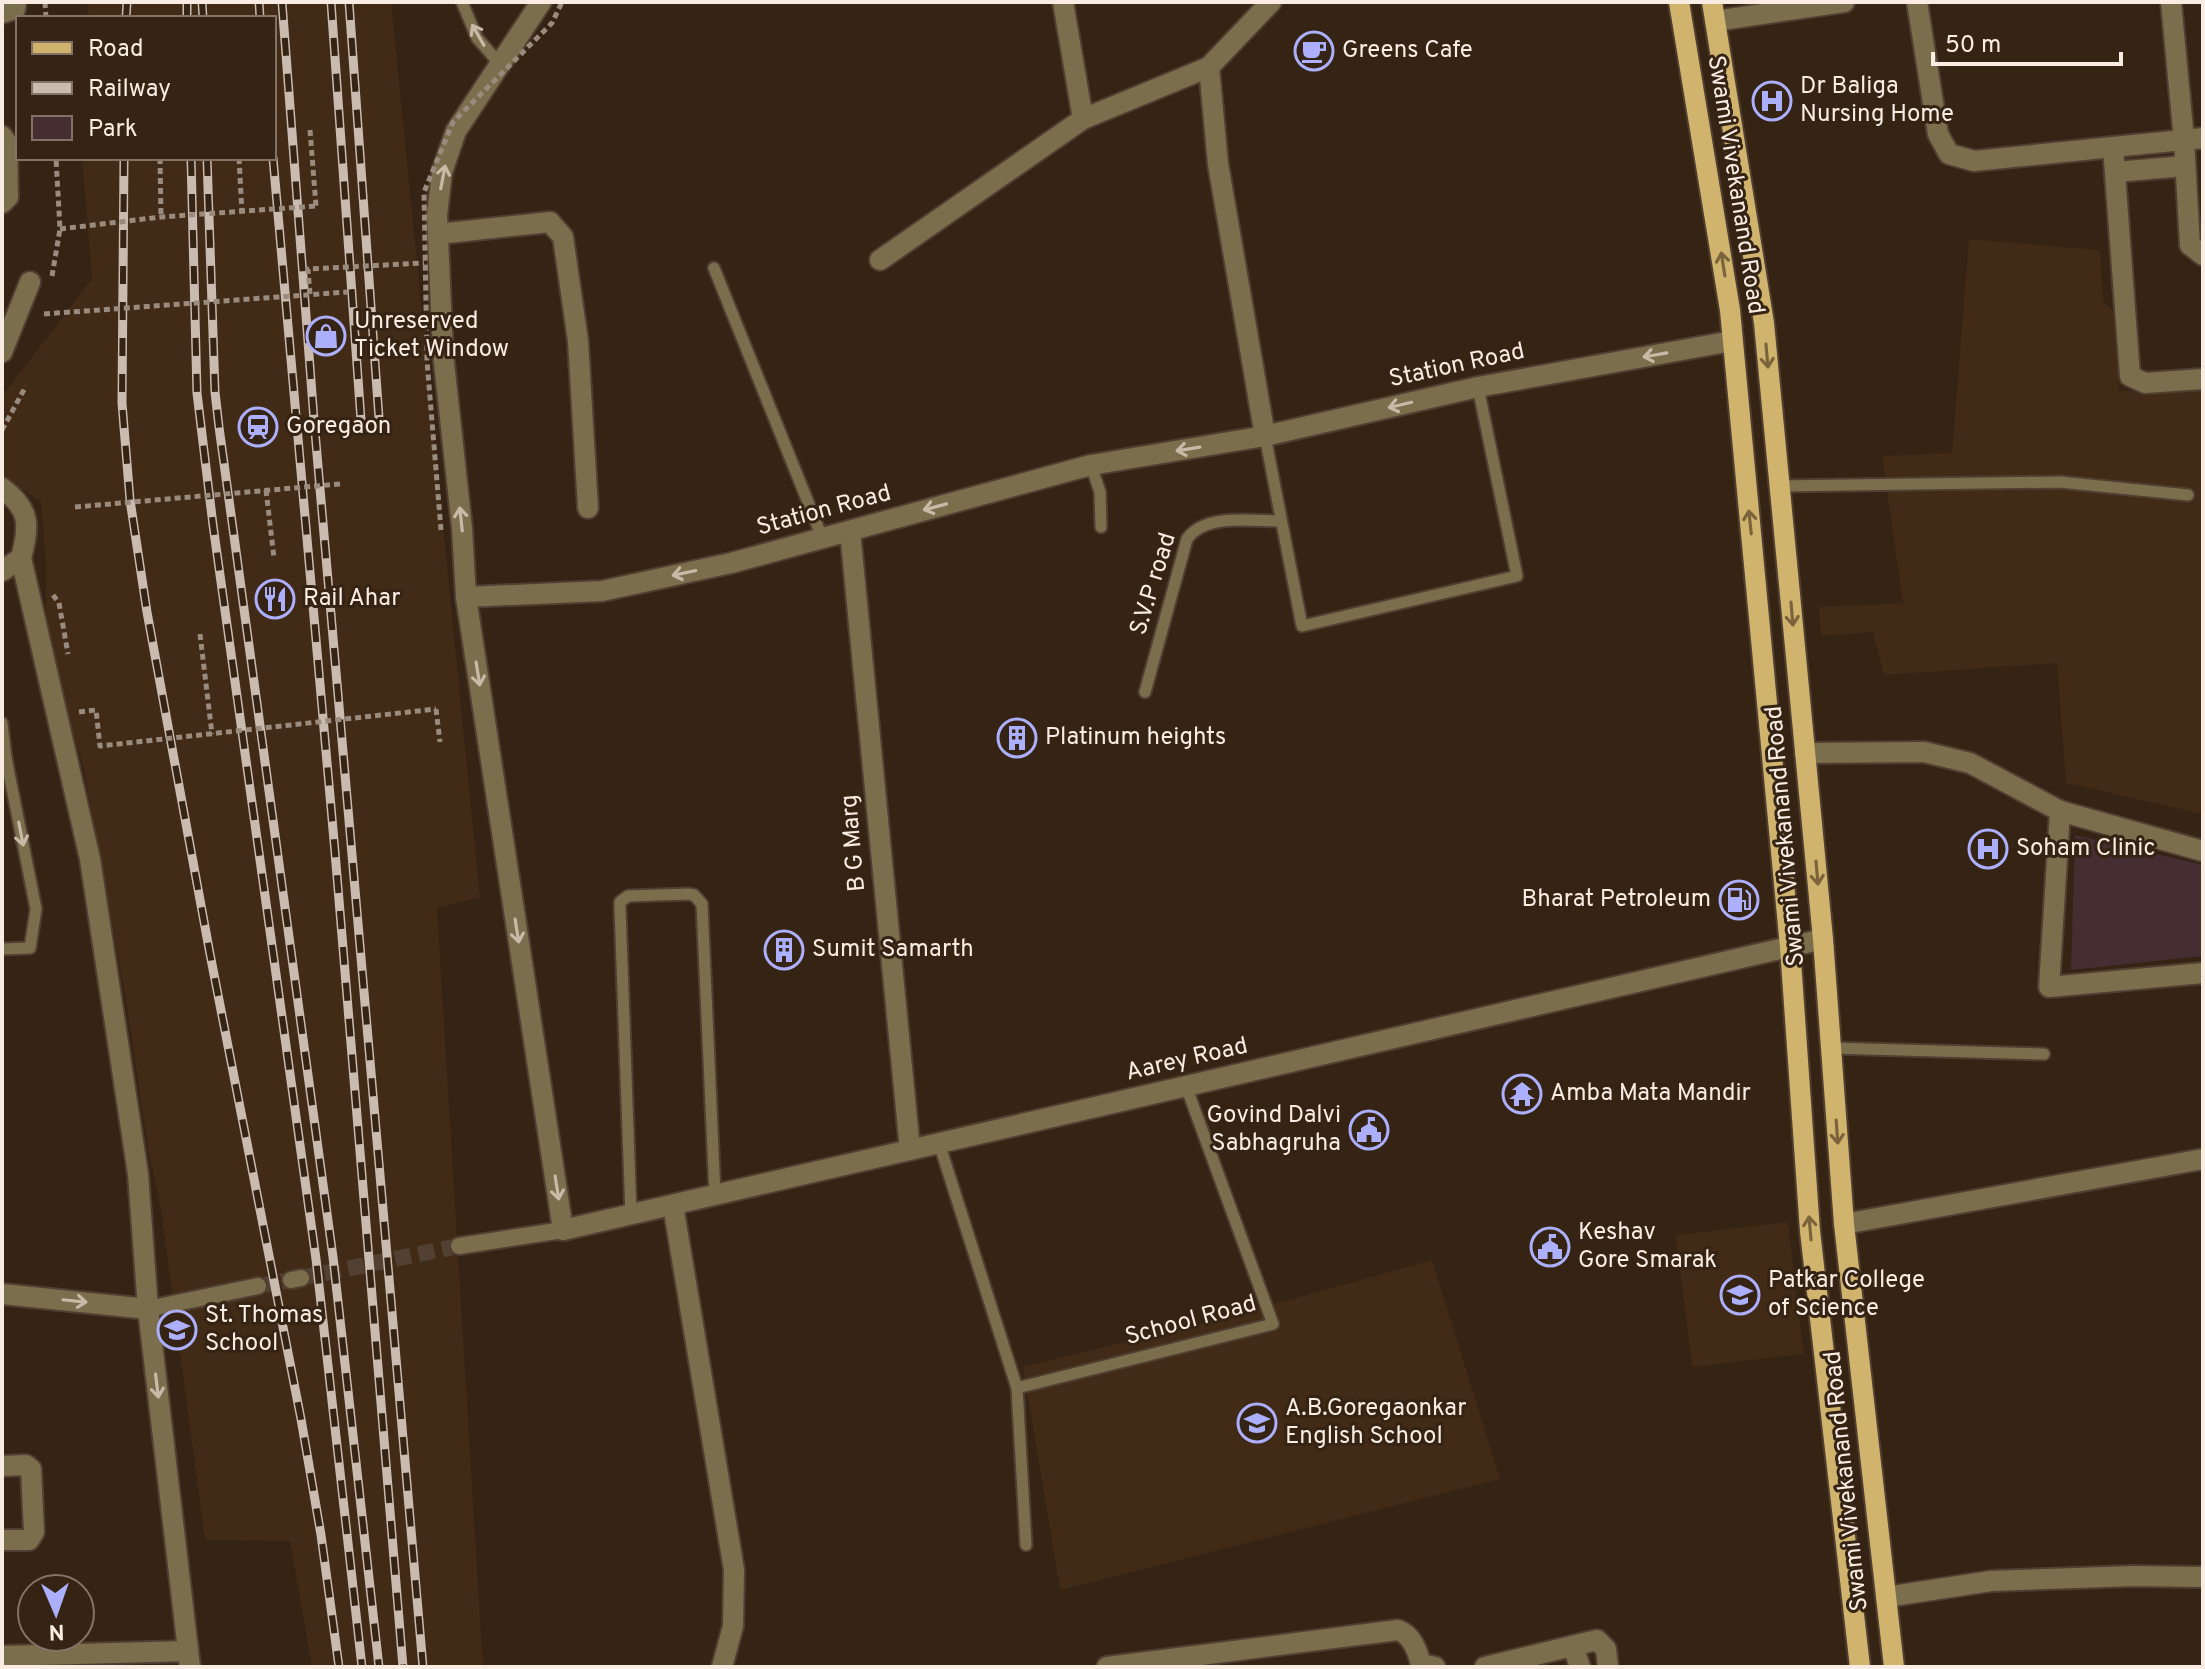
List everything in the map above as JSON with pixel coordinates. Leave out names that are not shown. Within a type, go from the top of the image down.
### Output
[{"type":"main road","name":"Swami Vivekanand Road","points":[[1679,2],[1730,310],[1790,947],[1810,1231],[1860,1667]]},
{"type":"main road","name":"Swami Vivekanand Road","points":[[1713,12],[1762,305],[1823,939],[1844,1224],[1894,1667]]},
{"type":"street","points":[[2,13],[15,9],[16,2]]},
{"type":"street","points":[[1063,2],[1083,119]]},
{"type":"street","points":[[880,260],[1083,119],[1209,67],[1271,2]]},
{"type":"street","points":[[1713,12],[1844,2]]},
{"type":"street","points":[[1917,2],[1938,134],[1949,154],[1974,161],[2193,139]]},
{"type":"street","points":[[2171,2],[2193,139],[2185,166],[2190,245],[2203,255]]},
{"type":"street","points":[[459,1246],[563,1230],[466,597],[462,528],[443,353],[438,234],[442,172],[456,131],[538,4]]},
{"type":"street","points":[[1209,67],[1218,164],[1265,436]]},
{"type":"street","points":[[2,136],[7,143],[8,197],[2,203]]},
{"type":"street","points":[[2113,147],[2130,376],[2145,383],[2203,379]]},
{"type":"street","points":[[2115,172],[2185,166]]},
{"type":"street","points":[[438,234],[550,222],[563,237],[578,341],[588,508]]},
{"type":"street","points":[[2,352],[8,319],[40,284]]},
{"type":"street","name":"Station Road","points":[[466,597],[602,591],[731,563],[1091,465],[1265,436],[1478,387],[1732,341]]},
{"type":"street","points":[[2,488],[19,501],[27,525],[21,558],[90,859],[138,1174],[148,1309],[189,1659],[2,1656]]},
{"type":"street","name":"B G Marg","points":[[850,531],[910,1150]]},
{"type":"street","points":[[2,571],[21,558]]},
{"type":"street","points":[[1805,753],[1924,752],[1970,763],[2060,811],[2203,851]]},
{"type":"street","points":[[2060,811],[2049,987],[2203,973]]},
{"type":"street","name":"Aarey Road","points":[[563,1230],[1823,939]]},
{"type":"street","points":[[1844,1224],[2203,1159]]},
{"type":"street","points":[[673,1205],[734,1570],[733,1626],[722,1667]]},
{"type":"street","points":[[2,1294],[148,1309],[258,1286]]},
{"type":"street","points":[[2,1466],[26,1465],[31,1469],[34,1532],[29,1540],[2,1540]]},
{"type":"street","points":[[1886,1597],[1991,1581],[2203,1577]]},
{"type":"street","points":[[1107,1667],[1398,1630],[1405,1632],[1426,1666]]},
{"type":"street","points":[[1494,1666],[1597,1640],[1606,1649],[1608,1667]]},
{"type":"street","points":[[1573,1646],[1580,1667]]},
{"type":"lane","points":[[462,2],[477,38],[500,64]]},
{"type":"lane","points":[[714,268],[822,537]]},
{"type":"lane","points":[[1265,436],[1302,626],[1517,576],[1478,387]]},
{"type":"lane","points":[[1091,465],[1100,492],[1101,527]]},
{"type":"lane","points":[[1779,486],[2060,482],[2188,495]]},
{"type":"lane","name":"S.V.P road","points":[[1145,692],[1187,539],[1194,529],[1214,523],[1281,521]]},
{"type":"lane","points":[[2,723],[4,758],[36,909],[30,948],[2,949]]},
{"type":"lane","points":[[631,1215],[620,908],[620,902],[628,896],[689,894],[702,904],[715,1195]]},
{"type":"lane","points":[[1831,1048],[2044,1054]]},
{"type":"lane","name":"School Road","points":[[1017,1388],[1273,1324],[1186,1086]]},
{"type":"lane","points":[[939,1143],[1017,1388],[1026,1545]]},
{"type":"path","points":[[441,530],[427,361],[424,192],[453,122],[552,23],[562,2]]},
{"type":"path","points":[[60,229],[161,217],[316,206],[310,130]]},
{"type":"path","points":[[40,284],[60,229],[56,160]]},
{"type":"path","points":[[160,160],[161,217]]},
{"type":"path","points":[[239,160],[242,213]]},
{"type":"path","points":[[310,294],[308,269],[424,263]]},
{"type":"path","points":[[47,300],[44,314],[347,292]]},
{"type":"path","points":[[2,430],[26,386]]},
{"type":"path","points":[[75,507],[340,484]]},
{"type":"path","points":[[266,490],[274,558]]},
{"type":"path","points":[[200,634],[212,734]]},
{"type":"path","points":[[79,712],[96,710],[100,746],[436,709],[440,742]]},
{"type":"shaded area","points":[[89,2],[391,2],[480,897],[437,908],[483,1667],[312,1667],[290,1541],[205,1540],[161,1210],[148,1148],[126,1000],[83,765],[52,662],[41,501],[2,477],[2,396],[92,279],[82,160],[276,160],[276,16],[87,16]]},
{"type":"shaded area","points":[[1969,239],[2100,250],[2103,301],[2113,311],[2119,391],[2203,391],[2203,814],[2066,783],[2057,663],[1884,675],[1873,632],[1821,636],[1819,607],[1903,603],[1882,456],[1952,453]]},
{"type":"shaded area","name":"Patkar College of Science","points":[[1788,1222],[1804,1354],[1692,1367],[1676,1235]]},
{"type":"shaded area","name":"A.B.Goregaonkar English School","points":[[1432,1260],[1500,1479],[1060,1590],[1023,1367],[1232,1316]]},
{"type":"green space","points":[[2075,835],[2203,865],[2203,956],[2071,970]]},
{"type":"tunnel","points":[[301,1278],[459,1246]]},
{"type":"tunnel","points":[[258,1286],[291,1280]]},
{"type":"railway","points":[[126,16],[127,2]]},
{"type":"railway","points":[[187,2],[187,16]]},
{"type":"railway","points":[[202,2],[203,16]]},
{"type":"railway","points":[[259,2],[260,16]]},
{"type":"railway","points":[[282,2],[314,420],[423,1667]]},
{"type":"railway","points":[[331,2],[361,420]]},
{"type":"railway","points":[[349,2],[379,418]]},
{"type":"railway","points":[[124,160],[122,403],[130,500],[147,612],[210,954],[301,1419],[339,1667]]},
{"type":"railway","points":[[191,160],[197,393],[316,1259],[362,1667]]},
{"type":"railway","points":[[207,160],[215,392],[333,1257],[379,1667]]},
{"type":"railway","points":[[273,160],[403,1667]]},
{"type":"place","name":"Greens Cafe","points":[[1314,51]]},
{"type":"place","name":"Dr Baliga Nursing Home","points":[[1772,101]]},
{"type":"place","name":"Unreserved Ticket Window","points":[[326,336]]},
{"type":"place","name":"Goregaon","points":[[258,427]]},
{"type":"place","name":"Rail Ahar","points":[[275,599]]},
{"type":"place","name":"Platinum heights","points":[[1017,738]]},
{"type":"place","name":"Soham Clinic","points":[[1988,849]]},
{"type":"place","name":"Bharat Petroleum","points":[[1739,900]]},
{"type":"place","name":"Sumit Samarth","points":[[784,950]]},
{"type":"place","name":"Amba Mata Mandir","points":[[1522,1094]]},
{"type":"place","name":"Govind Dalvi Sabhagruha","points":[[1369,1130]]},
{"type":"place","name":"Keshav Gore Smarak","points":[[1550,1247]]},
{"type":"place","name":"Patkar College of Science","points":[[1740,1295]]},
{"type":"place","name":"St. Thomas School","points":[[177,1330]]},
{"type":"place","name":"A.B.Goregaonkar English School","points":[[1257,1423]]}]
